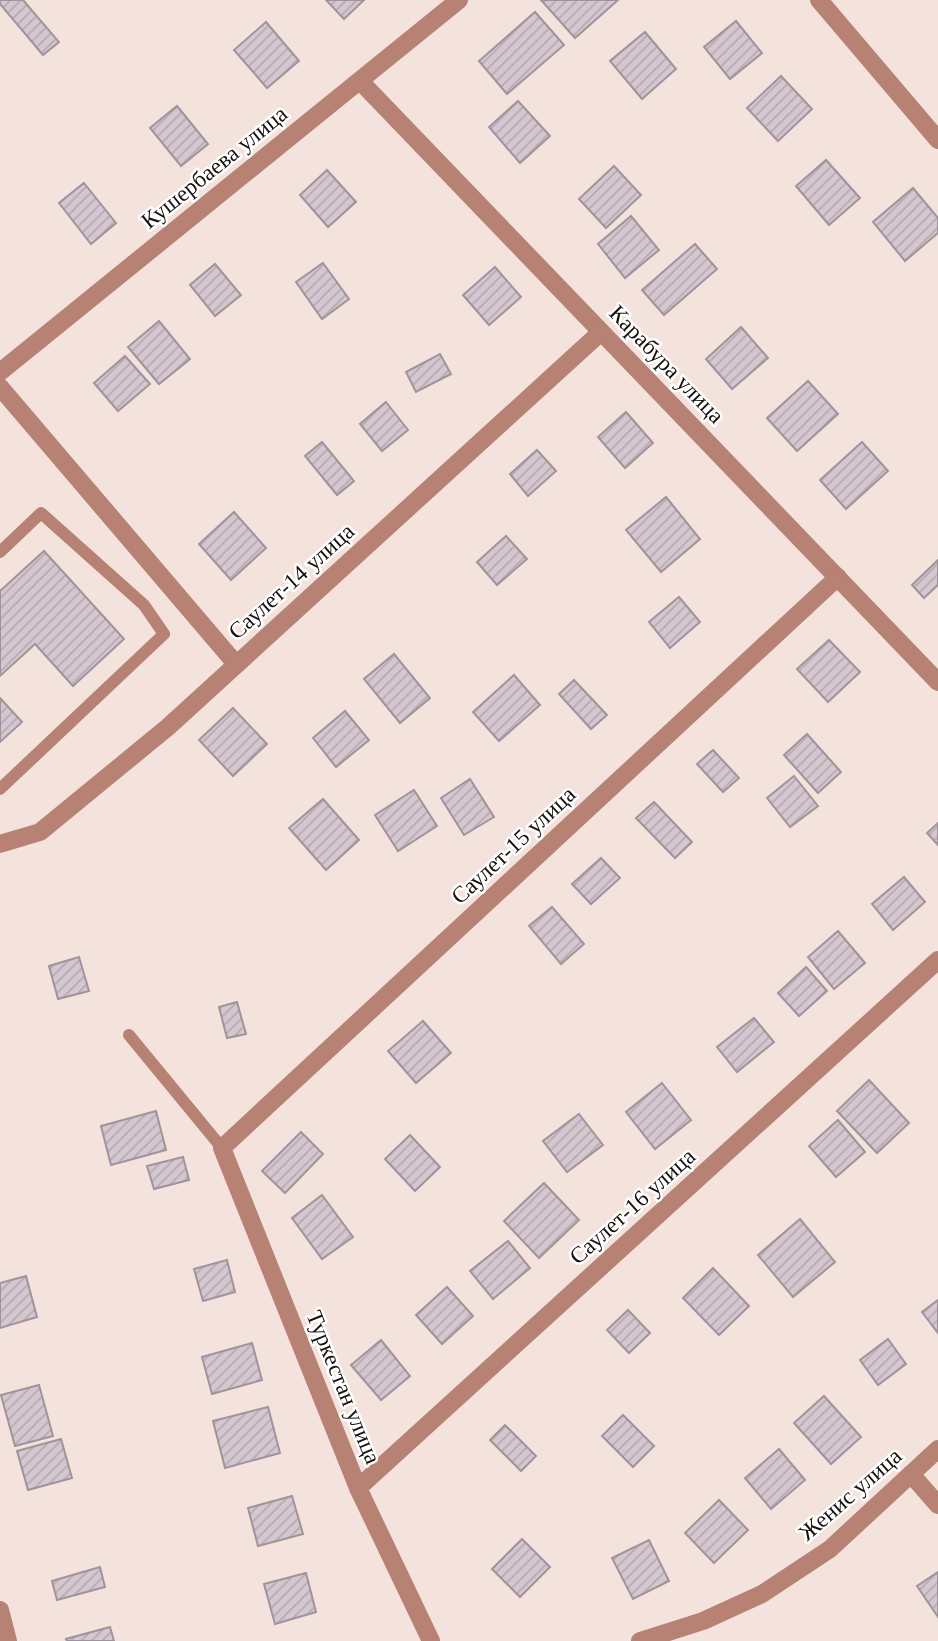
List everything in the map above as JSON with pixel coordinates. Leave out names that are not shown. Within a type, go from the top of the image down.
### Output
[{"type":"street","name":"Кушербаева улица","points":[[0,372],[459,0]]},
{"type":"street","points":[[819,0],[938,140]]},
{"type":"street","name":"Карабура улица","points":[[360,81],[938,682]]},
{"type":"street","name":"Саулет-14 улица","points":[[0,844],[40,832],[168,727],[601,332]]},
{"type":"street","points":[[0,387],[236,664]]},
{"type":"street","name":"Саулет-15 улица","points":[[222,1148],[838,578]]},
{"type":"street","name":"Саулет-16 улица","points":[[358,1488],[938,960]]},
{"type":"street","name":"Туркестан улица","points":[[222,1148],[358,1488],[431,1641]]},
{"type":"street","name":"Женис улица","points":[[640,1641],[703,1621],[762,1594],[830,1549],[938,1449]]},
{"type":"street","points":[[911,1474],[938,1506]]},
{"type":"street","points":[[0,1610],[8,1641]]},
{"type":"lane","points":[[0,552],[41,513],[144,605],[164,634],[0,789]]},
{"type":"lane","points":[[129,1035],[222,1148]]},
{"type":"building","points":[[0,0],[23,0],[59,42],[43,55],[0,4]]},
{"type":"building","points":[[326,0],[364,0],[344,19]]},
{"type":"building","points":[[541,0],[618,0],[575,38]]},
{"type":"building","points":[[535,12],[564,45],[507,94],[479,61]]},
{"type":"building","points":[[736,21],[762,53],[730,79],[704,47]]},
{"type":"building","points":[[266,22],[299,61],[267,88],[234,50]]},
{"type":"building","points":[[645,32],[676,69],[642,99],[610,61]]},
{"type":"building","points":[[781,76],[812,109],[778,141],[747,108]]},
{"type":"building","points":[[518,101],[550,136],[520,163],[489,127]]},
{"type":"building","points":[[177,106],[208,144],[181,166],[150,128]]},
{"type":"building","points":[[826,160],[860,198],[829,225],[796,186]]},
{"type":"building","points":[[614,166],[641,195],[606,228],[579,199]]},
{"type":"building","points":[[327,170],[356,202],[328,227],[300,195]]},
{"type":"building","points":[[84,183],[116,223],[91,244],[59,203]]},
{"type":"building","points":[[913,188],[938,218],[938,233],[905,261],[873,222]]},
{"type":"building","points":[[631,216],[659,250],[625,278],[598,244]]},
{"type":"building","points":[[695,244],[717,269],[664,315],[642,290]]},
{"type":"building","points":[[323,263],[349,299],[322,319],[296,282]]},
{"type":"building","points":[[215,264],[241,295],[215,316],[190,285]]},
{"type":"building","points":[[495,267],[521,297],[489,325],[463,295]]},
{"type":"building","points":[[159,321],[190,359],[159,384],[128,347]]},
{"type":"building","points":[[741,327],[768,358],[732,389],[706,359]]},
{"type":"building","points":[[440,354],[451,374],[416,392],[406,372]]},
{"type":"building","points":[[125,356],[150,384],[118,411],[94,383]]},
{"type":"building","points":[[808,381],[838,414],[797,451],[767,418]]},
{"type":"building","points":[[386,402],[408,430],[382,451],[360,424]]},
{"type":"building","points":[[626,412],[653,443],[625,468],[598,437]]},
{"type":"building","points":[[322,442],[354,481],[337,495],[305,456]]},
{"type":"building","points":[[862,442],[888,471],[846,509],[820,480]]},
{"type":"building","points":[[537,450],[556,471],[528,496],[510,474]]},
{"type":"building","points":[[666,497],[700,539],[661,572],[626,530]]},
{"type":"building","points":[[234,512],[266,548],[231,580],[199,544]]},
{"type":"building","points":[[506,536],[527,559],[497,585],[477,562]]},
{"type":"building","points":[[44,551],[124,639],[73,686],[35,644],[0,676],[0,591]]},
{"type":"building","points":[[938,560],[938,585],[924,598],[912,585]]},
{"type":"building","points":[[679,597],[700,622],[670,648],[649,622]]},
{"type":"building","points":[[829,640],[860,672],[828,702],[797,669]]},
{"type":"building","points":[[394,654],[430,698],[400,723],[364,679]]},
{"type":"building","points":[[514,675],[540,705],[499,741],[473,712]]},
{"type":"building","points":[[574,680],[607,715],[591,729],[559,694]]},
{"type":"building","points":[[0,698],[22,722],[0,742]]},
{"type":"building","points":[[233,708],[267,744],[233,776],[199,740]]},
{"type":"building","points":[[345,711],[369,740],[336,767],[313,738]]},
{"type":"building","points":[[807,734],[841,772],[818,793],[784,755]]},
{"type":"building","points":[[713,750],[739,778],[723,792],[697,764]]},
{"type":"building","points":[[794,776],[818,806],[790,827],[767,798]]},
{"type":"building","points":[[470,779],[494,817],[464,835],[441,798]]},
{"type":"building","points":[[414,790],[437,826],[398,851],[375,815]]},
{"type":"building","points":[[323,799],[359,840],[326,870],[289,828]]},
{"type":"building","points":[[654,802],[692,842],[675,858],[636,818]]},
{"type":"building","points":[[938,823],[938,845],[927,833]]},
{"type":"building","points":[[601,858],[620,878],[591,904],[572,884]]},
{"type":"building","points":[[904,877],[925,902],[893,930],[872,904]]},
{"type":"building","points":[[552,907],[584,944],[561,964],[529,926]]},
{"type":"building","points":[[838,931],[865,963],[834,989],[808,957]]},
{"type":"building","points":[[79,957],[89,991],[58,999],[49,966]]},
{"type":"building","points":[[806,967],[827,991],[799,1016],[778,993]]},
{"type":"building","points":[[237,1002],[246,1034],[227,1038],[219,1007]]},
{"type":"building","points":[[754,1018],[774,1042],[737,1072],[717,1047]]},
{"type":"building","points":[[423,1021],[451,1053],[416,1083],[388,1051]]},
{"type":"building","points":[[869,1080],[909,1123],[877,1153],[837,1111]]},
{"type":"building","points":[[662,1083],[691,1120],[655,1149],[626,1112]]},
{"type":"building","points":[[156,1111],[166,1150],[111,1165],[101,1126]]},
{"type":"building","points":[[579,1114],[603,1145],[567,1172],[543,1141]]},
{"type":"building","points":[[838,1120],[865,1152],[836,1177],[809,1146]]},
{"type":"building","points":[[301,1132],[323,1154],[285,1193],[262,1171]]},
{"type":"building","points":[[410,1135],[440,1167],[415,1191],[385,1159]]},
{"type":"building","points":[[183,1157],[189,1180],[154,1189],[147,1166]]},
{"type":"building","points":[[544,1183],[579,1220],[539,1258],[504,1221]]},
{"type":"building","points":[[322,1195],[353,1237],[322,1259],[292,1218]]},
{"type":"building","points":[[800,1219],[835,1262],[793,1297],[758,1255]]},
{"type":"building","points":[[508,1241],[530,1268],[493,1299],[470,1271]]},
{"type":"building","points":[[227,1260],[235,1292],[203,1301],[194,1269]]},
{"type":"building","points":[[713,1268],[749,1306],[719,1335],[683,1298]]},
{"type":"building","points":[[26,1276],[37,1317],[0,1328],[0,1283]]},
{"type":"building","points":[[447,1287],[473,1316],[442,1344],[416,1315]]},
{"type":"building","points":[[938,1300],[938,1333],[922,1312]]},
{"type":"building","points":[[628,1310],[650,1333],[629,1353],[607,1330]]},
{"type":"building","points":[[888,1339],[906,1364],[878,1385],[860,1360]]},
{"type":"building","points":[[381,1340],[410,1376],[381,1400],[351,1365]]},
{"type":"building","points":[[252,1343],[262,1380],[212,1394],[202,1357]]},
{"type":"building","points":[[39,1385],[53,1436],[15,1446],[1,1395]]},
{"type":"building","points":[[824,1396],[861,1437],[831,1464],[794,1423]]},
{"type":"building","points":[[268,1407],[280,1453],[225,1468],[213,1421]]},
{"type":"building","points":[[623,1415],[654,1446],[633,1467],[602,1436]]},
{"type":"building","points":[[505,1425],[536,1456],[521,1471],[490,1440]]},
{"type":"building","points":[[61,1439],[72,1478],[28,1490],[17,1451]]},
{"type":"building","points":[[779,1449],[805,1480],[771,1509],[745,1478]]},
{"type":"building","points":[[292,1496],[303,1534],[258,1546],[248,1508]]},
{"type":"building","points":[[719,1500],[748,1530],[714,1563],[685,1533]]},
{"type":"building","points":[[522,1539],[550,1567],[520,1597],[492,1569]]},
{"type":"building","points":[[649,1540],[669,1581],[633,1599],[612,1558]]},
{"type":"building","points":[[100,1567],[105,1587],[57,1600],[52,1581]]},
{"type":"building","points":[[938,1572],[938,1617],[917,1586]]},
{"type":"building","points":[[306,1573],[316,1612],[275,1624],[264,1584]]},
{"type":"building","points":[[110,1627],[114,1641],[66,1639]]}]
